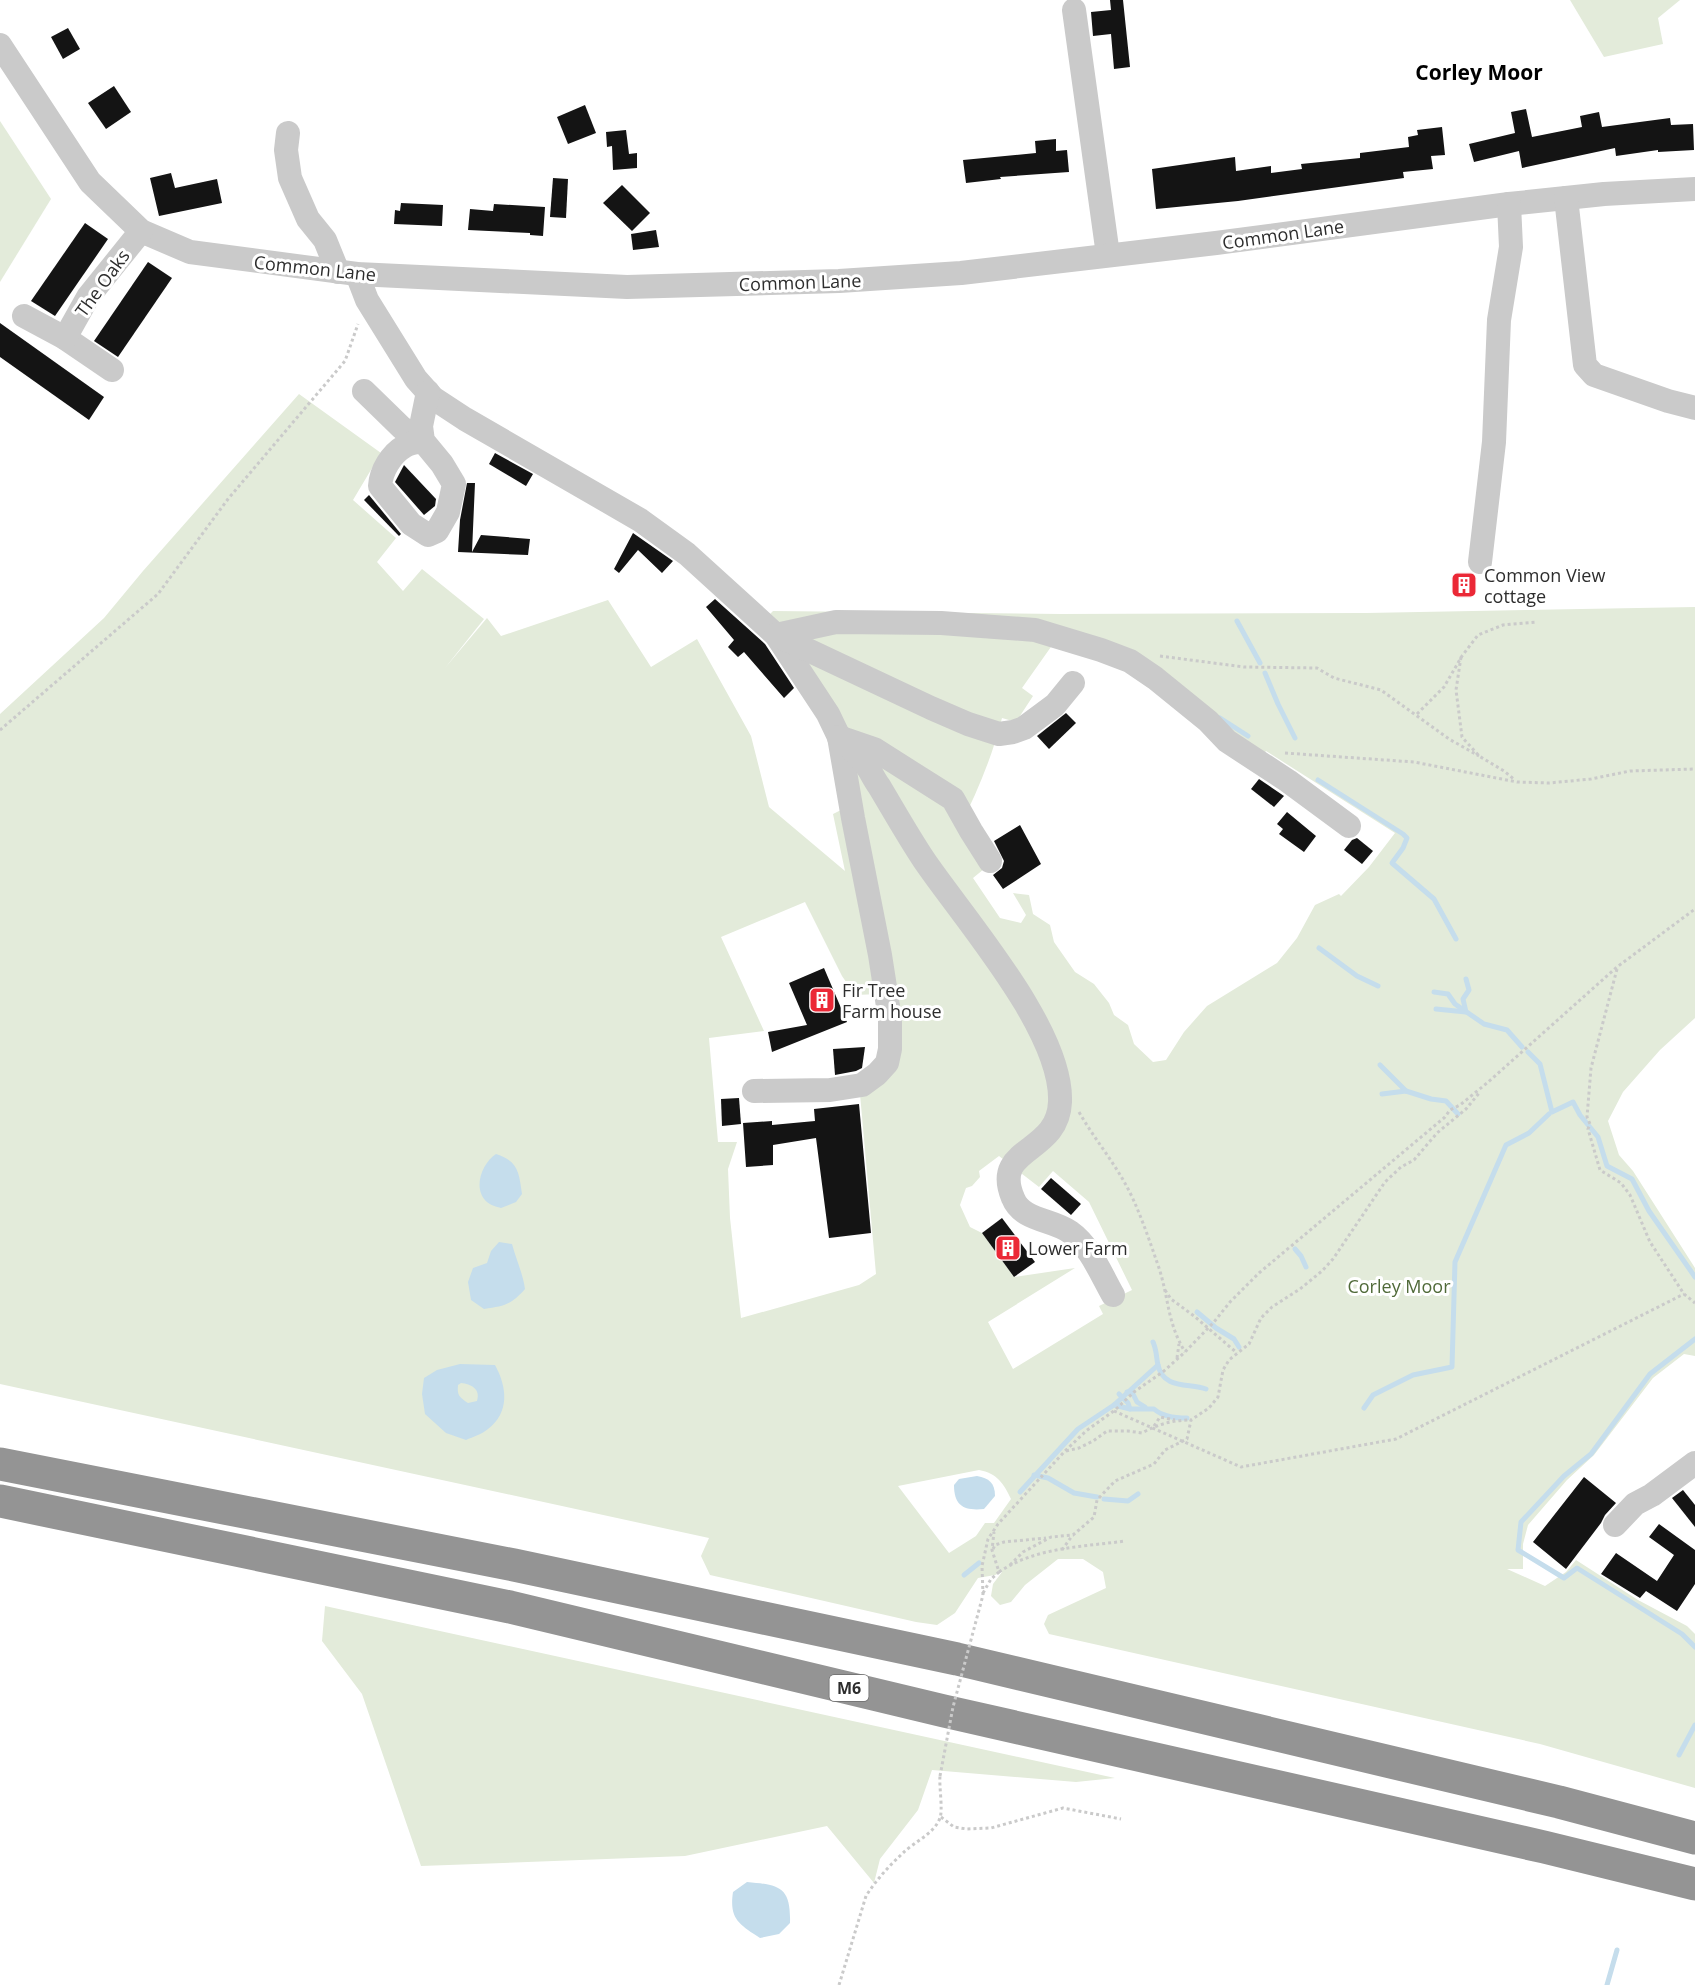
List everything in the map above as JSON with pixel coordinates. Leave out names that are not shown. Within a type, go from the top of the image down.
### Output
[{"type":"highway","points":[[0,1464],[502,1563],[957,1659],[1558,1802],[1695,1838]]},
{"type":"highway","name":"M6","points":[[0,1500],[510,1607],[1695,1884]]},
{"type":"street","points":[[1074,10],[1108,255]]},
{"type":"street","name":"Common Lane","points":[[0,45],[90,182],[141,231],[190,252],[348,273],[627,287],[839,281],[928,275],[1108,255],[1509,204],[1695,189]]},
{"type":"street","points":[[288,133],[286,150],[290,178],[303,211],[367,300],[416,379],[433,398],[465,419],[640,520],[687,554],[776,635],[828,714],[839,738],[888,1008],[890,1049],[887,1063],[862,1085],[819,1091],[754,1091]]},
{"type":"street","points":[[1566,198],[1585,365],[1594,375],[1695,408]]},
{"type":"street","points":[[1480,562],[1494,442],[1499,320],[1511,247],[1509,204]]},
{"type":"street","name":"The Oaks","points":[[65,338],[87,297],[141,231]]},
{"type":"street","name":"The Oaks","points":[[24,316],[65,338],[112,370]]},
{"type":"street","points":[[364,391],[402,428],[423,441],[421,426],[428,392]]},
{"type":"street","points":[[776,635],[836,622],[941,623],[1035,630],[1101,650],[1130,662],[1155,678],[1208,721],[1227,741],[1288,781],[1348,826]]},
{"type":"street","points":[[776,635],[920,703],[968,724],[999,734],[1024,728],[1055,705],[1072,683]]},
{"type":"street","points":[[839,738],[874,749],[953,799],[990,861]]},
{"type":"street","points":[[839,738],[863,761],[922,858],[994,955],[1034,1018],[1058,1078],[1060,1102],[1057,1121],[1048,1135],[1014,1161],[1009,1169],[1008,1180],[1012,1197],[1026,1214],[1070,1232],[1085,1247],[1113,1295]]},
{"type":"street","points":[[1615,1526],[1635,1504],[1652,1495],[1695,1463]]},
{"type":"path","points":[[0,730],[158,594],[228,499],[345,361],[367,300]]},
{"type":"path","points":[[1417,714],[1444,687],[1462,656],[1478,635],[1503,625],[1536,622]]},
{"type":"path","points":[[1160,656],[1244,667],[1317,668],[1334,678],[1382,690],[1449,739],[1504,771],[1517,782]]},
{"type":"path","points":[[1462,656],[1456,690],[1462,737],[1479,756]]},
{"type":"path","points":[[1278,753],[1414,762],[1517,782],[1549,783],[1591,779],[1630,771],[1695,769]]},
{"type":"path","points":[[983,1595],[981,1581],[984,1550],[988,1539],[998,1524],[1065,1451],[1086,1431],[1185,1352],[1241,1291],[1290,1246],[1445,1117],[1450,1110],[1487,1083],[1617,967],[1695,909]]},
{"type":"path","points":[[1617,967],[1591,1068],[1587,1117],[1589,1126],[1600,1170],[1621,1183],[1630,1195],[1650,1242],[1684,1294],[1695,1303]]},
{"type":"path","points":[[1058,1078],[1088,1128],[1110,1156],[1133,1199],[1159,1269],[1169,1317],[1180,1347],[1177,1359]]},
{"type":"path","points":[[1152,1427],[1160,1417],[1191,1420],[1209,1408],[1218,1397],[1222,1370],[1229,1360],[1249,1344],[1261,1318],[1272,1307],[1300,1289],[1334,1259],[1385,1182],[1401,1167],[1414,1160],[1437,1133],[1466,1109],[1487,1083]]},
{"type":"path","points":[[1164,1290],[1171,1299],[1238,1353]]},
{"type":"path","points":[[1115,1410],[1241,1467],[1396,1439],[1684,1294]]},
{"type":"path","points":[[1178,1340],[1185,1352]]},
{"type":"path","points":[[1065,1451],[1094,1441],[1107,1431],[1142,1433],[1152,1427],[1177,1420]]},
{"type":"path","points":[[1062,1550],[1073,1535],[1094,1517],[1097,1500],[1114,1481],[1154,1464],[1165,1450],[1187,1439],[1191,1420]]},
{"type":"path","points":[[998,1524],[992,1541],[992,1550],[999,1572]]},
{"type":"path","points":[[992,1550],[995,1545],[1004,1542],[1073,1535]]},
{"type":"path","points":[[839,1985],[866,1896],[874,1883],[904,1852],[932,1829],[941,1817],[940,1776],[953,1707],[983,1595],[991,1579],[999,1572],[1023,1552],[1051,1537]]},
{"type":"path","points":[[1010,1564],[1041,1553],[1125,1541]]},
{"type":"path","points":[[941,1817],[954,1827],[967,1830],[991,1828],[1063,1808],[1120,1819]]},
{"type":"green space","points":[[1570,0],[1680,0],[1658,18],[1663,44],[1604,57]]},
{"type":"green space","points":[[0,121],[51,199],[0,282]]},
{"type":"green space","points":[[299,394],[381,453],[353,500],[396,538],[377,562],[403,591],[422,569],[484,619],[445,668],[487,618],[501,636],[608,600],[651,667],[697,639],[751,736],[769,807],[845,871],[833,814],[847,807],[840,751],[762,622],[773,611],[1061,614],[1366,613],[1695,607],[1695,1018],[1660,1050],[1623,1092],[1608,1121],[1619,1155],[1633,1171],[1695,1268],[1695,1356],[1684,1354],[1653,1378],[1594,1455],[1567,1480],[1528,1525],[1523,1544],[1523,1569],[1507,1569],[1545,1586],[1566,1572],[1576,1560],[1638,1600],[1687,1626],[1695,1634],[1695,1788],[1540,1744],[1049,1634],[1044,1624],[1048,1615],[1106,1588],[1103,1572],[1083,1559],[1058,1559],[1025,1585],[1011,1602],[1000,1605],[991,1596],[993,1584],[1002,1572],[978,1578],[955,1613],[937,1625],[916,1622],[710,1575],[701,1556],[709,1538],[0,1384],[0,714],[104,618]],"holes":[[[1053,644],[1112,662],[1170,699],[1254,766],[1266,751],[1395,833],[1369,867],[1341,896],[1339,894],[1315,905],[1297,938],[1277,963],[1207,1006],[1184,1032],[1166,1060],[1153,1062],[1134,1044],[1128,1025],[1114,1015],[1109,1003],[1094,984],[1075,972],[1054,942],[1050,925],[1033,914],[1029,895],[1013,893],[1026,915],[1021,923],[1000,918],[973,878],[984,869],[959,828],[984,774],[1002,718],[1016,722],[1033,696],[1022,688]],[[805,902],[842,976],[855,995],[880,994],[882,1084],[860,1094],[876,1274],[859,1285],[741,1318],[730,1218],[728,1169],[737,1142],[718,1142],[709,1038],[764,1031],[721,937]],[[999,1156],[1039,1187],[1053,1171],[1089,1202],[1132,1290],[1099,1306],[1103,1314],[1013,1369],[988,1322],[1075,1268],[1014,1277],[982,1233],[970,1227],[960,1205],[966,1188],[972,1186],[980,1177],[979,1171]],[[979,1470],[999,1480],[1011,1499],[994,1523],[985,1523],[976,1536],[949,1553],[898,1486]]]},
{"type":"green space","points":[[325,1606],[1115,1778],[1076,1782],[932,1770],[918,1810],[880,1859],[874,1883],[827,1826],[685,1856],[421,1866],[362,1694],[322,1641]]},
{"type":"water","points":[[496,1154],[509,1160],[516,1168],[522,1194],[516,1202],[501,1208],[487,1202],[480,1190],[483,1170]]},
{"type":"water","points":[[499,1242],[512,1244],[525,1289],[507,1304],[484,1309],[471,1300],[468,1282],[473,1268],[487,1263],[491,1251]]},
{"type":"water","points":[[460,1364],[495,1365],[502,1382],[504,1399],[500,1415],[488,1429],[466,1440],[446,1433],[425,1414],[422,1394],[424,1378],[437,1370]],"holes":[[[465,1384],[476,1390],[477,1401],[468,1403],[459,1396],[458,1385]]]},
{"type":"water","points":[[977,1476],[990,1482],[995,1496],[984,1509],[966,1508],[958,1502],[954,1485],[959,1479]]},
{"type":"water","points":[[747,1882],[775,1887],[786,1895],[790,1923],[779,1934],[760,1938],[737,1920],[733,1909],[733,1892]]},
{"type":"building","points":[[1110,0],[1123,0],[1130,67],[1114,69],[1111,34],[1093,36],[1091,12],[1111,10]]},
{"type":"building","points":[[68,28],[80,49],[63,59],[51,37]]},
{"type":"building","points":[[114,86],[131,112],[106,129],[88,103]]},
{"type":"building","points":[[585,105],[596,133],[568,144],[557,117]]},
{"type":"building","points":[[1526,109],[1532,137],[1582,127],[1580,116],[1599,112],[1602,127],[1670,118],[1671,125],[1693,124],[1694,150],[1658,152],[1658,150],[1616,156],[1615,148],[1522,168],[1519,151],[1474,162],[1469,144],[1515,133],[1511,112]]},
{"type":"building","points":[[1442,127],[1445,155],[1431,156],[1433,169],[1403,172],[1404,178],[1238,201],[1156,209],[1152,169],[1235,157],[1236,171],[1271,166],[1271,173],[1302,169],[1301,164],[1360,158],[1360,153],[1409,147],[1408,137],[1418,135],[1417,130]]},
{"type":"building","points":[[626,130],[629,154],[637,153],[637,168],[613,170],[612,146],[607,147],[606,132]]},
{"type":"building","points":[[1056,139],[1056,151],[1067,150],[1069,172],[1000,177],[1001,179],[966,183],[963,160],[1036,153],[1035,141]]},
{"type":"building","points":[[171,173],[175,188],[217,179],[222,203],[159,216],[150,178]]},
{"type":"building","points":[[553,178],[568,179],[566,218],[550,217]]},
{"type":"building","points":[[622,185],[650,213],[632,231],[603,203]]},
{"type":"building","points":[[401,203],[443,205],[442,226],[394,224],[395,210],[400,211]]},
{"type":"building","points":[[494,204],[545,207],[543,236],[530,235],[530,233],[468,230],[470,209],[493,211]]},
{"type":"building","points":[[85,223],[108,239],[55,316],[31,301]]},
{"type":"building","points":[[656,230],[659,247],[633,250],[631,234]]},
{"type":"building","points":[[148,262],[172,278],[118,357],[94,341]]},
{"type":"building","points":[[0,323],[104,397],[89,420],[0,357]]},
{"type":"building","points":[[495,453],[533,474],[526,486],[489,464]]},
{"type":"building","points":[[404,465],[436,499],[435,506],[424,515],[395,482]]},
{"type":"building","points":[[467,483],[475,483],[472,552],[481,535],[530,539],[528,555],[458,552],[460,520]]},
{"type":"building","points":[[369,495],[401,534],[399,536],[364,500]]},
{"type":"building","points":[[633,533],[673,561],[662,573],[638,550],[619,573],[614,569]]},
{"type":"building","name":"Common View cottage","points":[[1474,576],[1475,593],[1453,593],[1453,577]]},
{"type":"building","points":[[715,599],[765,644],[794,688],[784,698],[744,652],[738,657],[728,647],[734,640],[706,607]]},
{"type":"building","points":[[1066,713],[1076,723],[1049,749],[1037,736]]},
{"type":"building","points":[[1259,779],[1284,796],[1274,807],[1251,789]]},
{"type":"building","points":[[1287,812],[1316,836],[1304,852],[1279,834],[1283,829],[1277,824]]},
{"type":"building","points":[[1020,825],[1041,864],[1003,889],[993,875],[1002,868],[1004,861],[994,841]]},
{"type":"building","points":[[1357,838],[1373,851],[1362,864],[1344,850],[1352,840]]},
{"type":"building","name":"Fir Tree Farm house","points":[[824,968],[847,1022],[772,1052],[768,1032],[807,1025],[789,983]]},
{"type":"building","points":[[865,1047],[862,1068],[835,1075],[833,1049]]},
{"type":"building","points":[[739,1098],[741,1124],[722,1126],[721,1099]]},
{"type":"building","points":[[859,1104],[871,1233],[829,1238],[816,1138],[773,1145],[773,1165],[746,1167],[743,1123],[772,1121],[772,1125],[815,1121],[814,1109]]},
{"type":"building","name":"Lower Farm","points":[[1051,1178],[1081,1204],[1071,1215],[1041,1189]]},
{"type":"building","name":"Lower Farm","points":[[1002,1218],[1035,1262],[1014,1277],[982,1233]]},
{"type":"building","points":[[1584,1477],[1616,1503],[1566,1569],[1533,1542]]},
{"type":"building","points":[[1683,1490],[1695,1505],[1695,1527],[1672,1498]]},
{"type":"building","points":[[1659,1524],[1695,1550],[1695,1584],[1677,1611],[1646,1591],[1640,1598],[1601,1574],[1616,1553],[1657,1581],[1674,1555],[1649,1537]]},
{"type":"waterway","points":[[1237,621],[1260,663]]},
{"type":"waterway","points":[[1265,673],[1295,738]]},
{"type":"waterway","points":[[1220,718],[1248,736]]},
{"type":"waterway","points":[[1318,780],[1407,838],[1392,863],[1434,899],[1456,939]]},
{"type":"waterway","points":[[1319,948],[1357,976],[1378,986]]},
{"type":"waterway","points":[[1436,1009],[1466,1012],[1463,999],[1469,990],[1466,979]]},
{"type":"waterway","points":[[1434,992],[1448,994],[1455,1004],[1484,1024],[1507,1030],[1522,1047]]},
{"type":"waterway","points":[[1528,1052],[1540,1064],[1552,1112],[1573,1102],[1580,1115],[1598,1137],[1607,1166],[1632,1179],[1649,1211],[1695,1277]]},
{"type":"waterway","points":[[1380,1065],[1406,1091]]},
{"type":"waterway","points":[[1382,1094],[1406,1091],[1446,1101],[1458,1114]]},
{"type":"waterway","points":[[1364,1408],[1373,1395],[1413,1375],[1452,1367],[1455,1262],[1506,1145],[1529,1133],[1549,1114]]},
{"type":"waterway","points":[[1295,1249],[1306,1267]]},
{"type":"waterway","points":[[1197,1312],[1234,1339],[1239,1347]]},
{"type":"waterway","points":[[1695,1339],[1650,1374],[1591,1454],[1564,1476],[1521,1522],[1518,1550],[1564,1578],[1577,1568],[1682,1634],[1695,1647]]},
{"type":"waterway","points":[[1153,1342],[1158,1365],[1165,1378],[1177,1384],[1206,1389]]},
{"type":"waterway","points":[[1020,1492],[1078,1429],[1114,1405],[1158,1365]]},
{"type":"waterway","points":[[1127,1392],[1132,1392],[1137,1402],[1145,1407]]},
{"type":"waterway","points":[[1119,1394],[1128,1403],[1130,1409]]},
{"type":"waterway","points":[[1114,1405],[1130,1409],[1154,1409],[1161,1414],[1187,1418]]},
{"type":"waterway","points":[[1034,1475],[1048,1478],[1074,1493],[1097,1497]]},
{"type":"waterway","points":[[1104,1499],[1128,1501],[1138,1494]]},
{"type":"waterway","points":[[964,1575],[979,1563]]},
{"type":"waterway","points":[[1679,1755],[1695,1725]]},
{"type":"waterway","points":[[1607,1985],[1617,1950]]},
{"type":"place","name":"Common View cottage","points":[[1464,585]]},
{"type":"place","name":"Fir Tree Farm house","points":[[822,1000]]},
{"type":"place","name":"Lower Farm","points":[[1008,1248]]},
{"type":"district","name":"Corley Moor","points":[[1479,72]]}]
